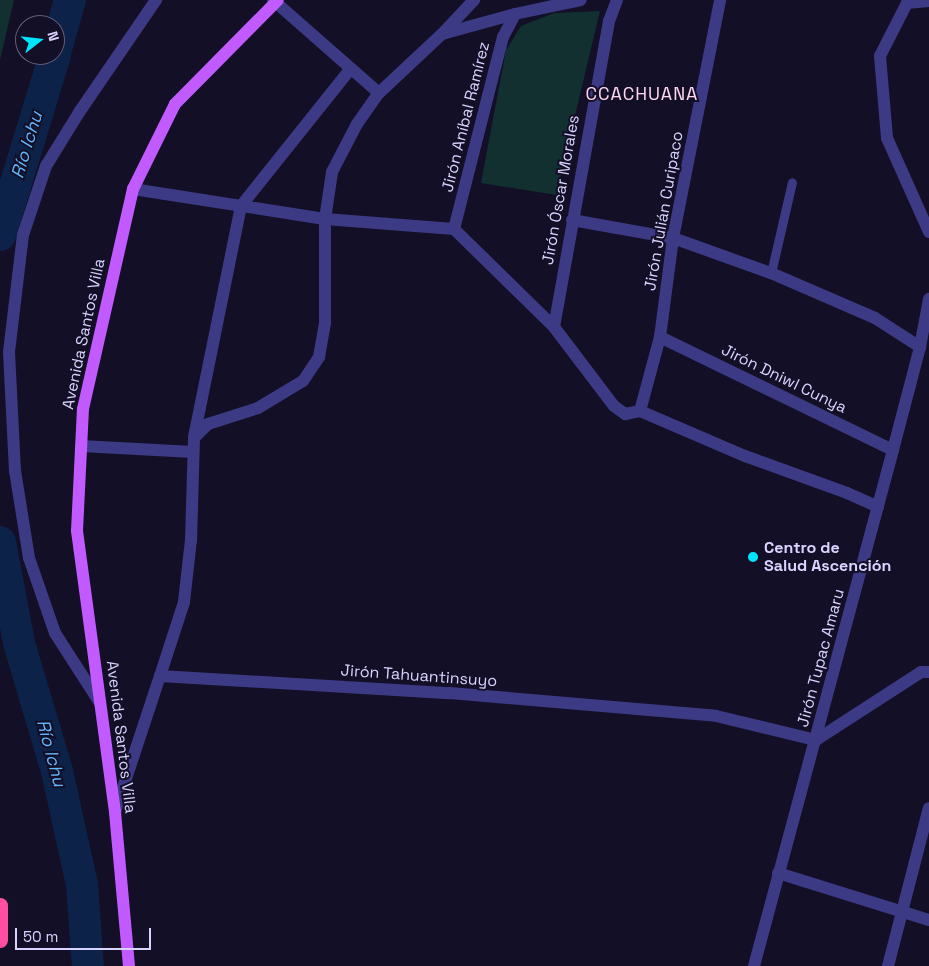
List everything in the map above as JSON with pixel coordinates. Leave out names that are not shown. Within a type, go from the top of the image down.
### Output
[{"type":"highway","points":[[0,905],[0,940]]},
{"type":"main road","name":"Avenida Santos Villa","points":[[129,966],[115,812],[77,531],[83,409],[133,189],[175,104],[276,1]]},
{"type":"street","points":[[100,703],[55,633],[30,558],[15,471],[9,352],[23,235],[46,166],[80,111],[156,0]]},
{"type":"street","points":[[194,438],[208,424],[258,408],[303,381],[319,357],[326,322],[326,219],[332,172],[357,124],[379,93],[442,34],[474,0]]},
{"type":"street","points":[[442,34],[515,14],[580,0]]},
{"type":"street","name":"Jirón Óscar Morales","points":[[554,328],[609,21],[617,0]]},
{"type":"street","name":"Jirón Julián Curipaco","points":[[640,412],[660,337],[673,238],[720,0]]},
{"type":"street","points":[[276,1],[379,93]]},
{"type":"street","points":[[929,1],[907,3],[880,56],[886,138],[929,232]]},
{"type":"street","name":"Jirón Aníbal Ramírez","points":[[454,229],[503,37],[515,14]]},
{"type":"street","points":[[115,812],[184,602],[191,540],[194,438],[241,206],[351,68]]},
{"type":"street","points":[[133,189],[326,219],[454,229],[554,328],[614,406],[625,414],[640,412],[745,456],[847,493],[878,507]]},
{"type":"street","points":[[572,220],[673,238],[771,273],[875,318],[920,347]]},
{"type":"street","name":"Jirón Tupac Amaru","points":[[754,966],[893,450],[920,347],[929,299]]},
{"type":"street","name":"Jirón Dniwl Cunya","points":[[660,337],[893,450]]},
{"type":"street","points":[[81,446],[193,452]]},
{"type":"street","points":[[816,740],[921,672],[929,672]]},
{"type":"street","name":"Jirón Tahuantinsuyo","points":[[160,676],[450,693],[716,716],[816,740]]},
{"type":"street","points":[[888,966],[929,808]]},
{"type":"street","points":[[778,873],[929,920]]},
{"type":"lane","points":[[771,273],[792,182]]},
{"type":"green space","points":[[0,0],[14,0],[0,60]]},
{"type":"green space","points":[[600,11],[556,195],[481,183],[506,50],[521,26],[554,13]]},
{"type":"waterway","name":"Río Ichu","points":[[65,18],[70,0]]},
{"type":"waterway","name":"Río Ichu","points":[[0,235],[52,65]]},
{"type":"waterway","name":"Río Ichu","points":[[0,542],[19,643],[57,771],[82,885],[88,966]]},
{"type":"place","name":"Centro de Salud Ascención","points":[[753,557]]},
{"type":"district","name":"CCACHUANA","points":[[642,94]]}]
